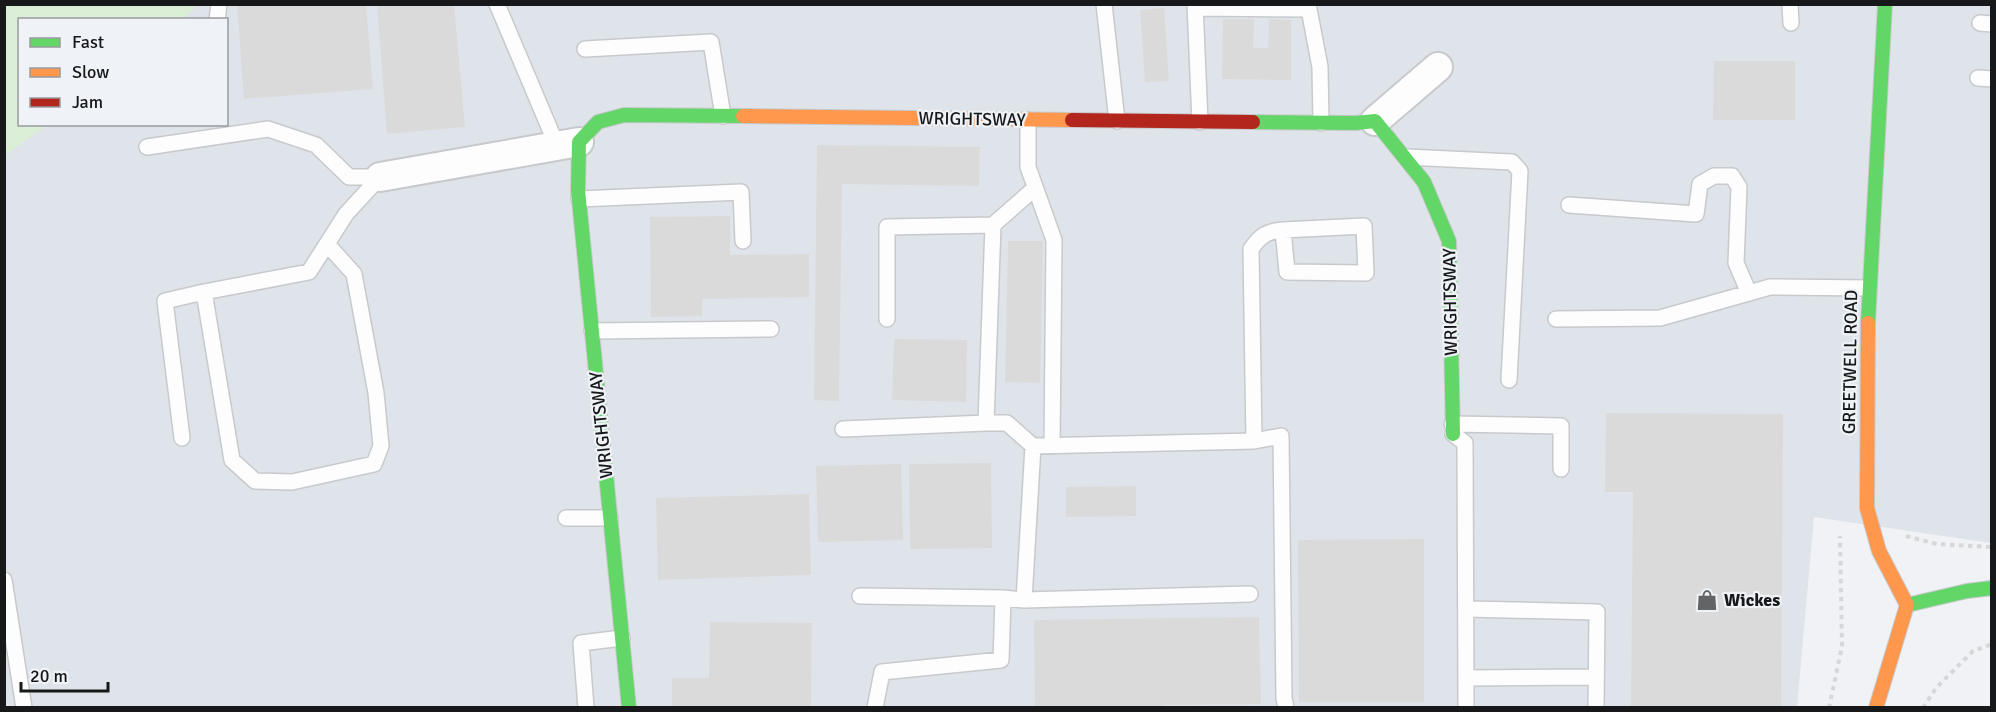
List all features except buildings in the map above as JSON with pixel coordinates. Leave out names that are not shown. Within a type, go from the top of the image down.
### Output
[{"type":"street","name":"GREETWELL ROAD","points":[[1885,4],[1869,288],[1866,492],[1867,518],[1879,553],[1907,605]]},
{"type":"street","points":[[1375,121],[1438,67]]},
{"type":"street","name":"WRIGHTSWAY","points":[[629,708],[579,199],[568,144],[598,122],[624,115],[1321,123],[1375,121],[1424,182],[1449,241],[1453,429]]},
{"type":"street","points":[[380,177],[568,144]]},
{"type":"street","points":[[1876,708],[1907,605],[1967,591],[1992,588]]},
{"type":"lane","points":[[497,4],[568,144]]},
{"type":"lane","points":[[1104,4],[1117,121]]},
{"type":"lane","points":[[1790,4],[1791,23]]},
{"type":"lane","points":[[1200,122],[1195,7],[1308,7],[1320,67],[1321,123]]},
{"type":"lane","points":[[585,49],[711,42],[723,116]]},
{"type":"lane","points":[[1028,120],[1028,167],[1054,240],[1052,446]]},
{"type":"lane","points":[[147,147],[228,129],[268,129],[316,145],[349,177],[380,177]]},
{"type":"lane","points":[[1404,157],[1512,162],[1520,171],[1509,380]]},
{"type":"lane","points":[[1569,205],[1696,214],[1700,184],[1714,176],[1732,176],[1739,187],[1736,263],[1749,293]]},
{"type":"lane","points":[[182,438],[165,301],[309,272],[346,214],[380,177]]},
{"type":"lane","points":[[887,319],[887,227],[993,225],[1035,188]]},
{"type":"lane","points":[[579,199],[741,192],[744,241]]},
{"type":"lane","points":[[986,423],[993,225]]},
{"type":"lane","points":[[1254,441],[1251,249],[1261,236],[1273,230],[1364,226],[1366,273],[1287,272],[1284,230]]},
{"type":"lane","points":[[204,292],[232,460],[255,482],[292,482],[374,464],[381,446],[376,393],[354,274],[327,244]]},
{"type":"lane","points":[[1556,319],[1660,318],[1770,287],[1869,288]]},
{"type":"lane","points":[[592,331],[771,329]]},
{"type":"lane","points":[[843,429],[1007,423],[1034,446],[1254,441],[1281,436],[1284,698],[1286,708]]},
{"type":"lane","points":[[1453,429],[1561,426],[1561,469]]},
{"type":"lane","points":[[1453,429],[1465,443],[1466,708]]},
{"type":"lane","points":[[1024,600],[1034,446]]},
{"type":"lane","points":[[566,518],[610,518]]},
{"type":"lane","points":[[4,580],[8,618],[24,708]]},
{"type":"lane","points":[[860,596],[1024,600],[1250,594]]},
{"type":"lane","points":[[875,708],[882,672],[1000,660],[1004,598]]},
{"type":"lane","points":[[1466,609],[1596,612],[1596,708]]},
{"type":"lane","points":[[586,708],[581,643],[622,638]]},
{"type":"lane","points":[[1466,678],[1596,677]]},
{"type":"path","points":[[1923,708],[1936,688],[1973,651],[1992,644]]},
{"type":"shaded area","points":[[198,5],[1991,5],[1991,543],[1814,517],[1797,707],[5,707],[4,155],[46,126],[228,126],[228,18],[183,18]]},
{"type":"green space","points":[[5,4],[198,4],[183,18],[18,18],[18,126],[46,126],[5,155]]},
{"type":"traffic: fast","points":[[1868,323],[1885,4]]},
{"type":"traffic: fast","points":[[629,708],[578,190],[579,142],[598,122],[624,115],[743,116]]},
{"type":"traffic: fast","points":[[1253,122],[1356,123],[1375,121],[1424,182],[1449,241],[1453,434]]},
{"type":"traffic: fast","points":[[1907,605],[1967,591],[1992,588]]},
{"type":"traffic: slow","points":[[743,116],[1072,120]]},
{"type":"traffic: slow","points":[[1868,323],[1867,508],[1879,551],[1907,605],[1876,708]]},
{"type":"traffic: jam","points":[[1072,120],[1253,122]]},
{"type":"place","name":"Wickes","points":[[1707,600]]}]
